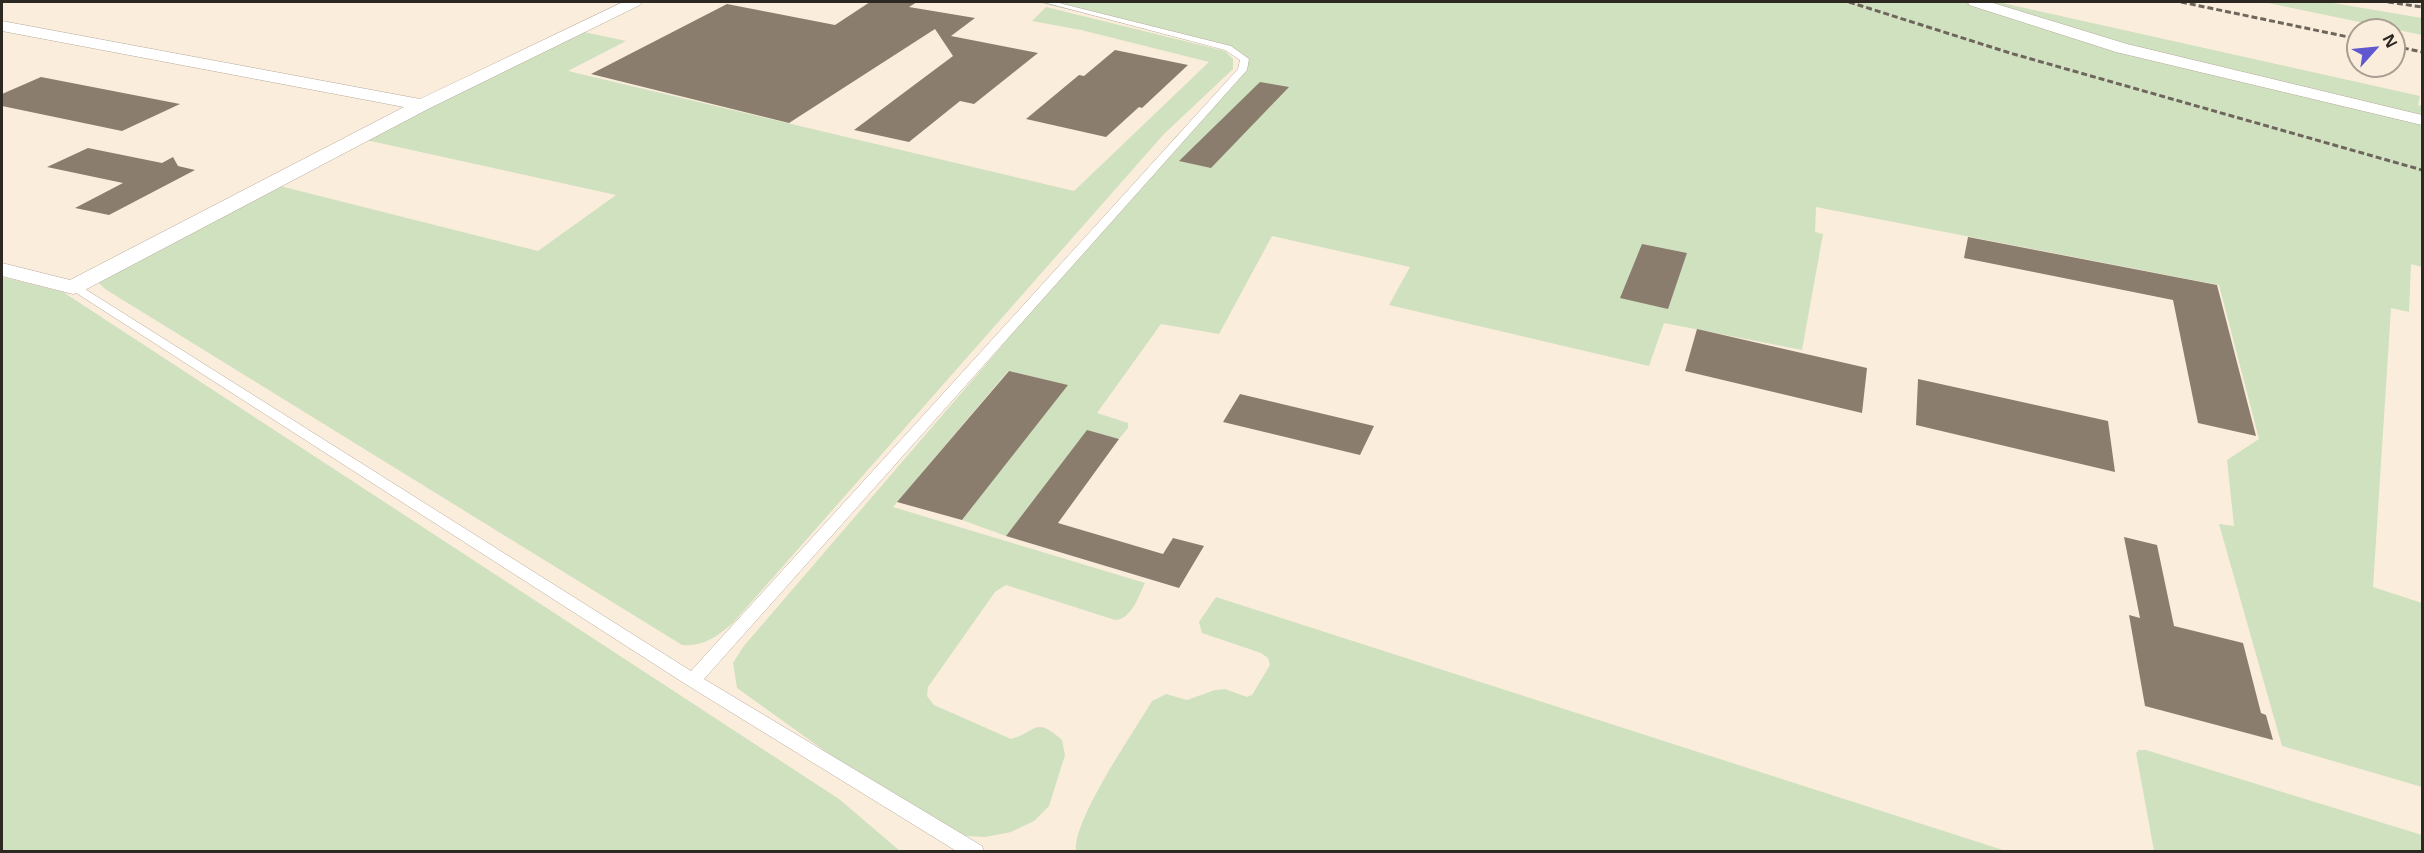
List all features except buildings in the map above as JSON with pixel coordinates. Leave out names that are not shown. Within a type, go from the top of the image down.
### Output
[{"type":"street","points":[[2,270],[73,287],[422,105],[634,2]]},
{"type":"street","points":[[1975,2],[2122,48],[2422,120]]},
{"type":"street","points":[[2,26],[422,105]]},
{"type":"lane","points":[[693,680],[1242,70],[1245,58],[1228,48],[1047,2]]},
{"type":"lane","points":[[73,287],[693,680],[975,852]]},
{"type":"green space","points":[[1036,2],[1970,2],[2092,43],[2422,122],[2422,267],[2411,264],[2409,312],[2391,308],[2373,587],[2422,603],[2422,787],[2282,746],[2219,524],[2234,526],[2227,460],[2259,439],[2219,285],[1816,207],[1815,232],[1823,234],[1802,350],[1664,323],[1649,366],[1389,305],[1410,267],[1272,236],[1219,334],[1161,324],[1097,413],[1128,423],[1128,428],[1119,439],[1087,431],[1006,536],[962,520],[1067,385],[1008,371],[893,507],[1145,583],[1130,612],[1121,619],[1115,620],[1006,585],[995,592],[928,687],[927,696],[934,705],[1011,739],[1041,727],[1062,740],[1065,755],[1049,806],[1034,821],[1011,832],[985,837],[965,836],[864,779],[737,688],[733,663],[743,647],[1000,348],[1175,137],[1244,71],[1245,64],[1224,45]]},
{"type":"green space","points":[[1978,2],[1998,2],[2420,96],[2418,105],[2422,106],[2422,118],[2096,41]]},
{"type":"green space","points":[[2263,2],[2327,2],[2422,18],[2422,35],[2406,32],[2406,18],[2346,19]]},
{"type":"green space","points":[[1046,7],[1225,51],[1233,59],[1233,69],[1164,134],[732,624],[703,643],[682,645],[105,289],[98,282],[276,185],[538,251],[616,195],[366,140],[360,136],[584,32],[626,41],[568,71],[1074,191],[1209,62],[1081,30],[1032,21]]},
{"type":"green space","points":[[2,277],[63,292],[839,799],[900,851],[2,851]]},
{"type":"green space","points":[[1216,597],[2006,851],[1076,851],[1084,818],[1094,798],[1152,701],[1166,694],[1187,700],[1215,690],[1225,689],[1247,697],[1252,695],[1270,665],[1268,658],[1261,653],[1202,633],[1199,622]]},
{"type":"green space","points":[[2139,750],[2146,750],[2422,835],[2422,851],[2154,851],[2136,753]]},
{"type":"railway","points":[[1849,2],[2010,53],[2422,170]]},
{"type":"railway","points":[[2181,2],[2346,36]]},
{"type":"railway","points":[[2388,2],[2422,7]]},
{"type":"railway","points":[[2406,49],[2422,52]]}]
